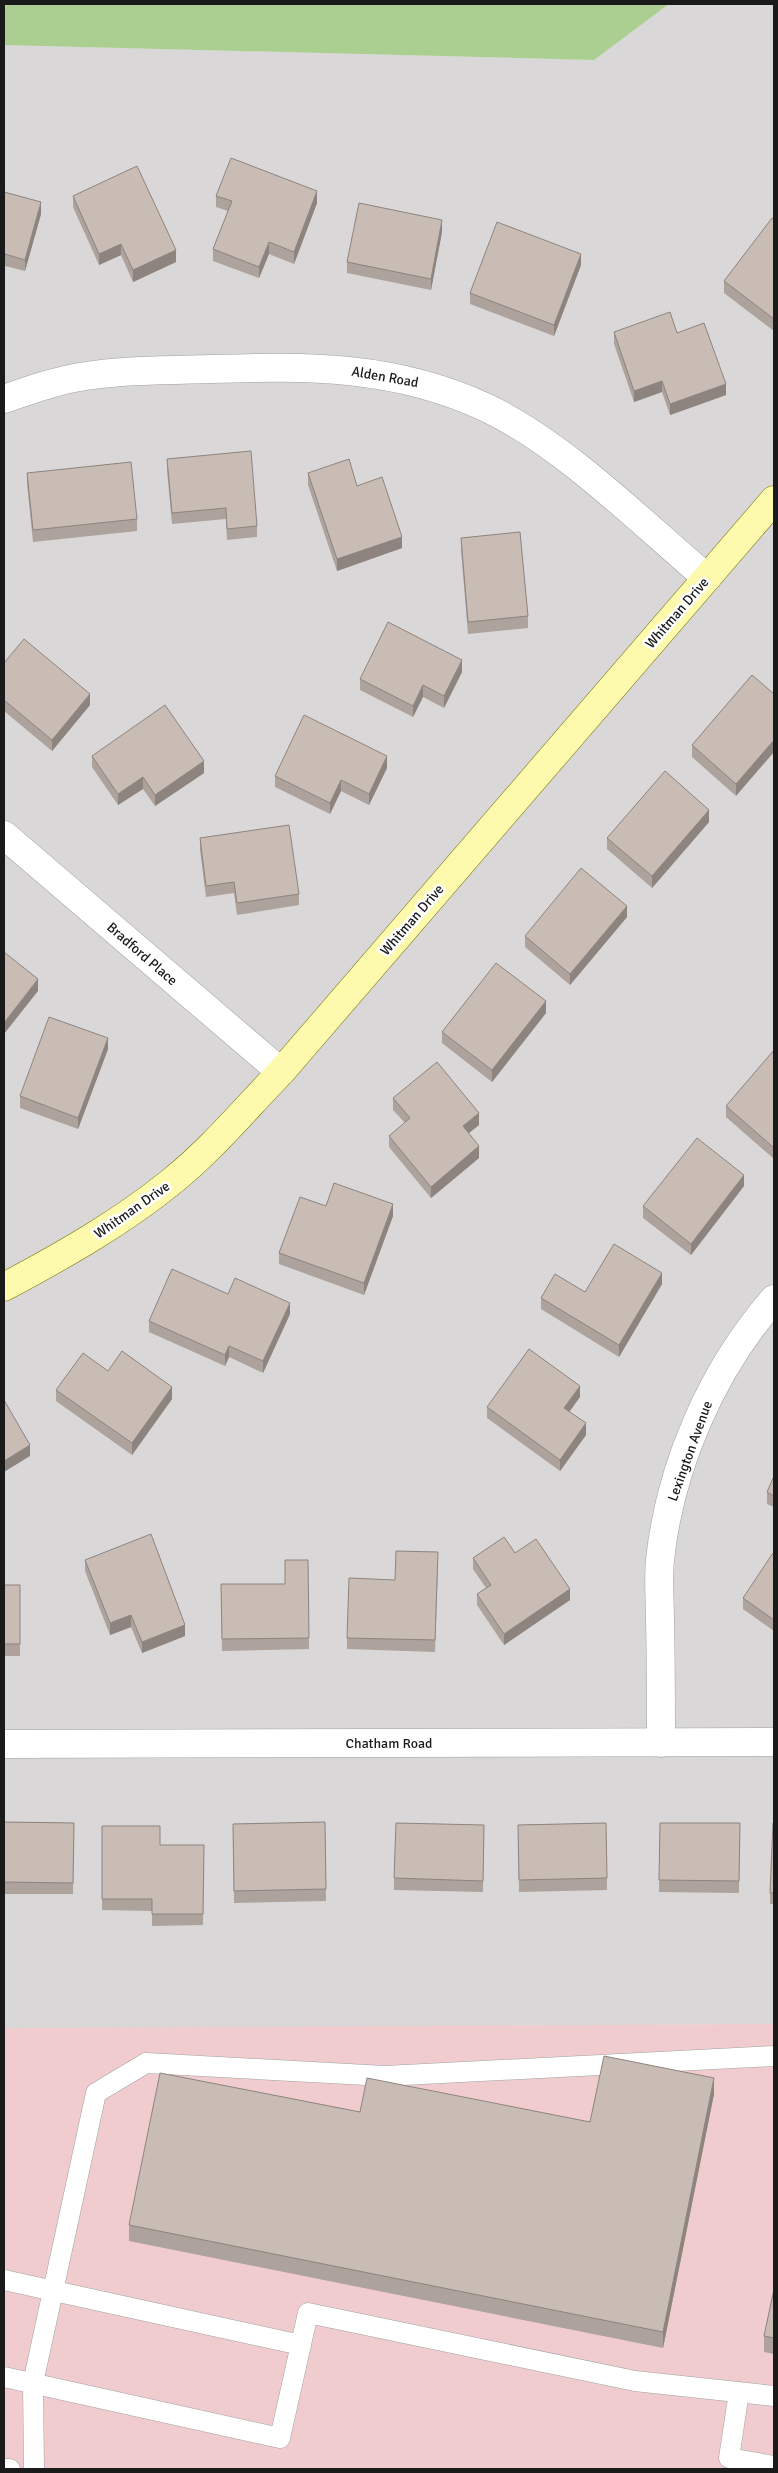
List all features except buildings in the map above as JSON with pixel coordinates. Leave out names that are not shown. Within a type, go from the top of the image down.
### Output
[{"type":"street","name":"Alden Road","points":[[4,399],[85,376],[129,372],[298,368],[376,373],[412,380],[487,408],[525,430],[589,478],[706,578]]},
{"type":"street","name":"Whitman Drive","points":[[4,1287],[91,1239],[172,1182],[281,1072],[774,500]]},
{"type":"street","name":"Bradford Place","points":[[4,835],[281,1072]]},
{"type":"street","name":"Lexington Avenue","points":[[661,1743],[660,1562],[664,1529],[674,1488],[699,1419],[717,1380],[740,1343],[774,1299]]},
{"type":"street","name":"Chatham Road","points":[[4,1744],[774,1742]]},
{"type":"lane","points":[[34,2469],[33,2383],[96,2093],[146,2063],[385,2076],[774,2056]]},
{"type":"lane","points":[[4,2280],[300,2345]]},
{"type":"lane","points":[[4,2377],[280,2438],[308,2313],[635,2381],[774,2396]]},
{"type":"lane","points":[[738,2392],[729,2458],[774,2466]]},
{"type":"lane","points":[[4,2469],[10,2469]]},
{"type":"shaded area","points":[[669,4],[774,4],[774,2024],[4,2029],[4,45],[594,60]]},
{"type":"shaded area","points":[[774,2024],[774,2469],[4,2469],[4,2028]]},
{"type":"green space","points":[[4,4],[669,4],[594,60],[4,45]]}]
